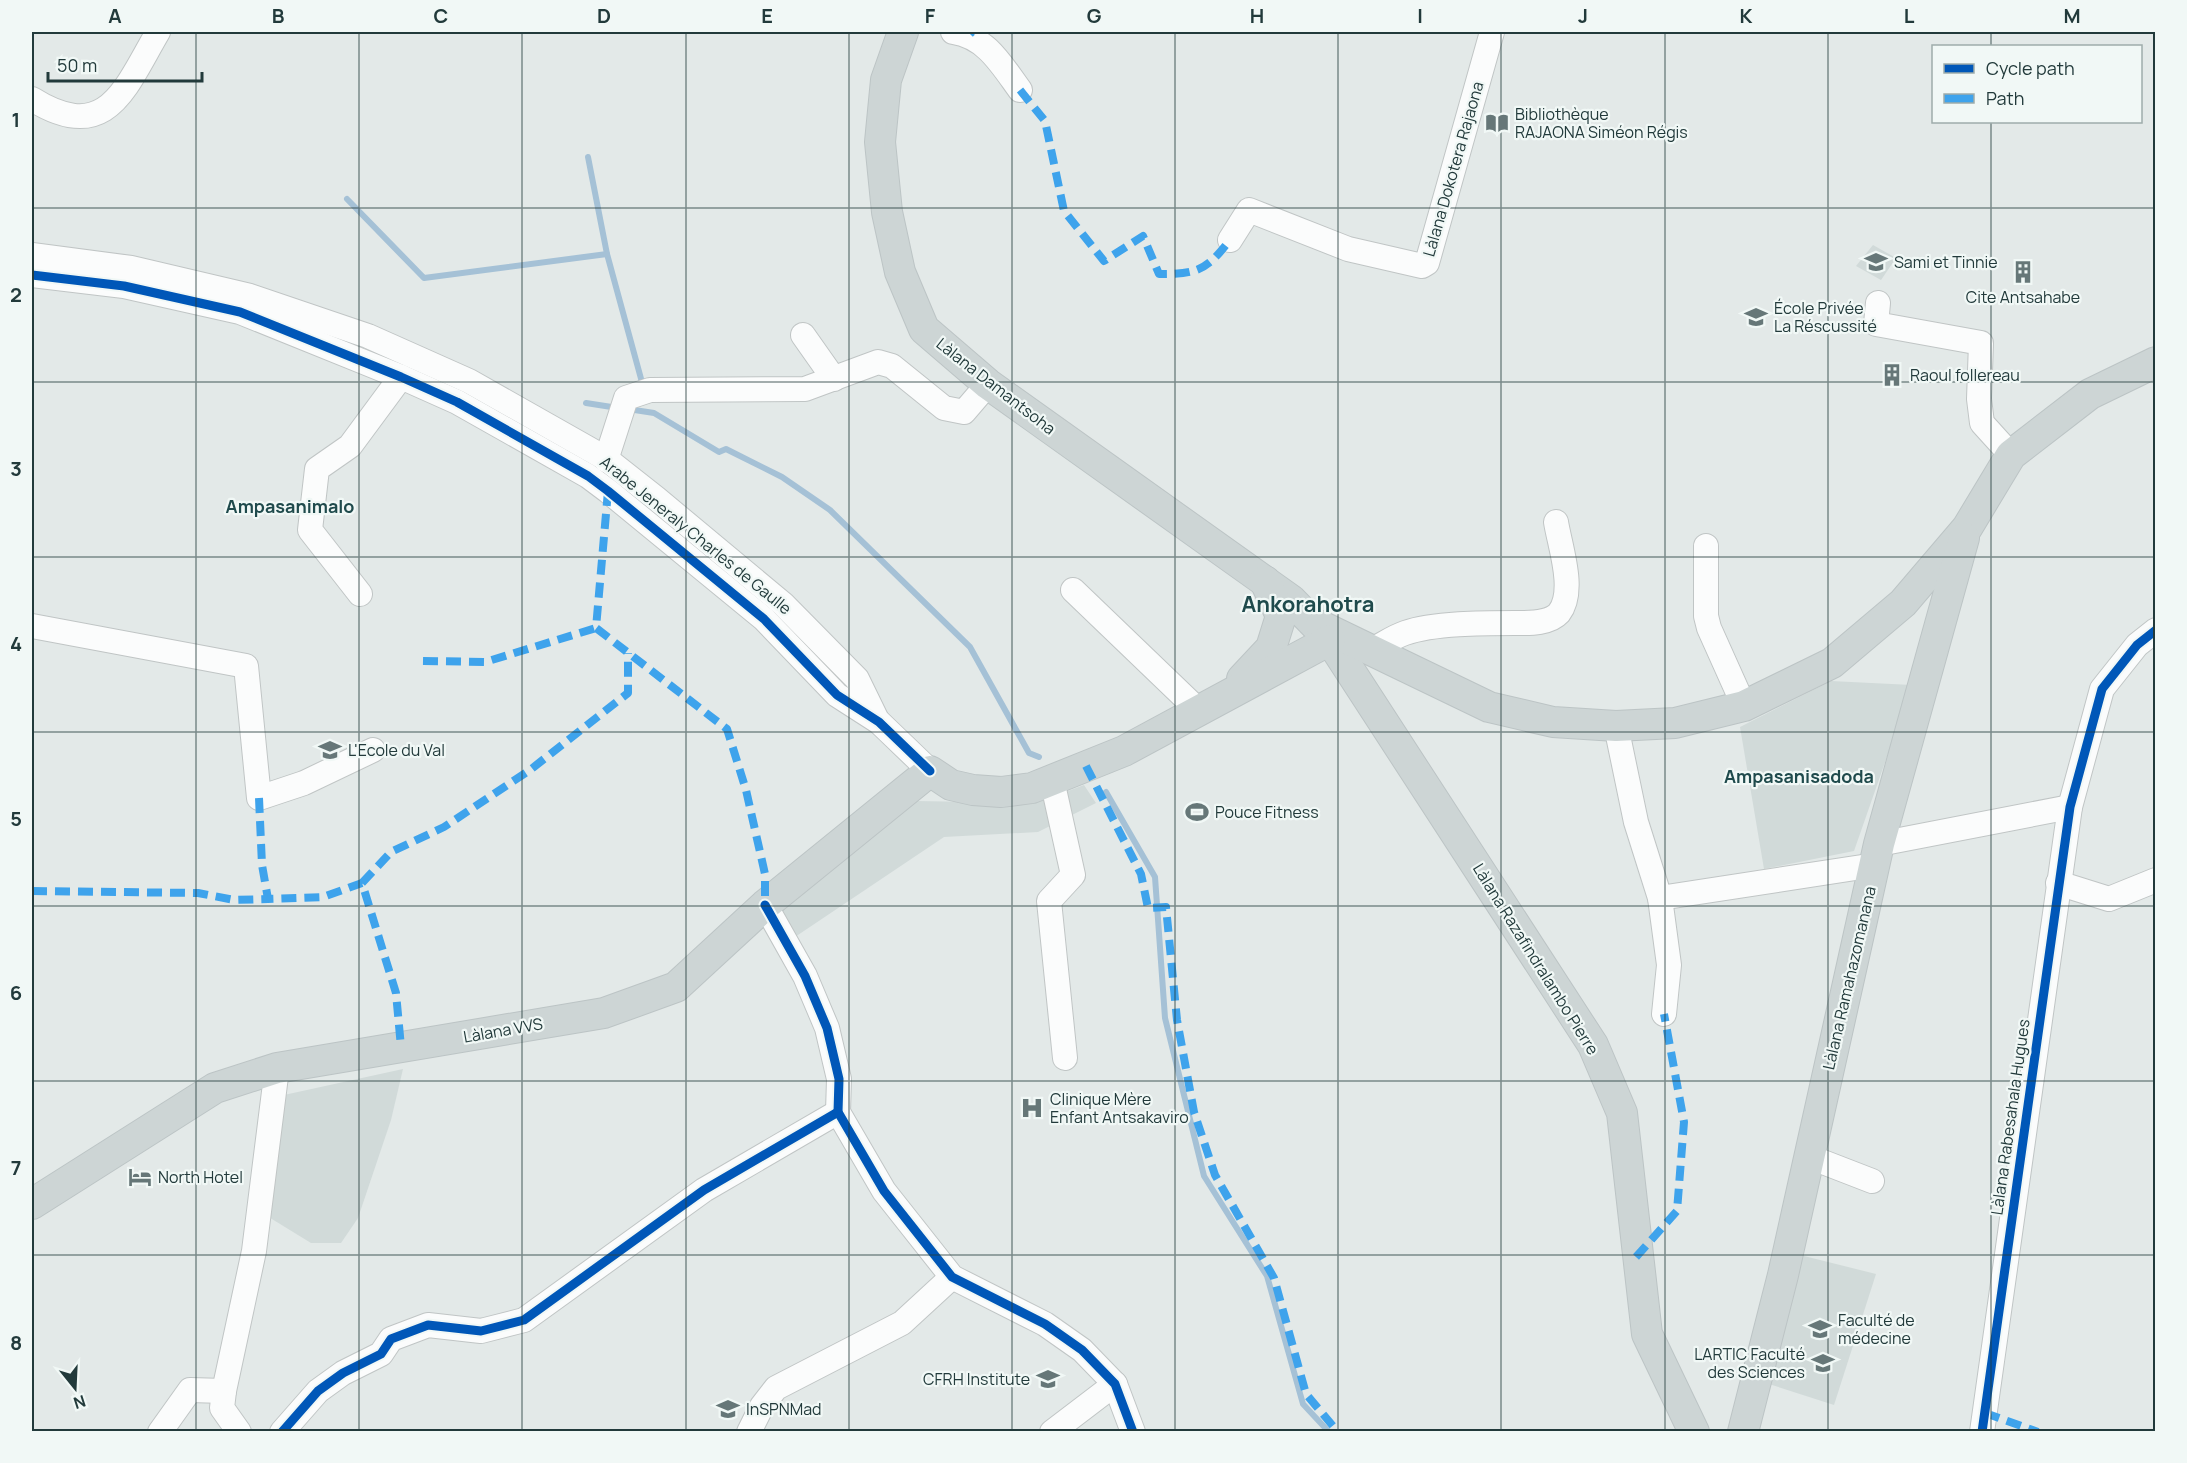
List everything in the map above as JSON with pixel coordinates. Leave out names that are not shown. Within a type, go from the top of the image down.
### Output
[{"type":"main road","name":"Làlana Damantsoha","points":[[903,32],[886,80],[880,142],[887,212],[900,272],[924,328],[988,384],[1291,600],[1323,632]]},
{"type":"main road","points":[[1323,632],[1372,650],[1489,707],[1553,722],[1616,726],[1675,723],[1744,706],[1832,663],[1903,603],[1967,528],[2011,455],[2090,394],[2156,362]]},
{"type":"main road","name":"Làlana Ramahazomanana","points":[[1743,1431],[1783,1275],[1877,854],[1967,528]]},
{"type":"main road","points":[[1240,681],[1271,648],[1281,616],[1265,581]]},
{"type":"main road","points":[[1903,603],[1924,603],[1940,621]]},
{"type":"main road","name":"Làlana Razafindralambo Pierre","points":[[1323,632],[1593,1045],[1622,1113],[1647,1334],[1671,1378],[1694,1431]]},
{"type":"main road","name":"Arabe Jeneraly Charles de Gaulle","points":[[1199,711],[1240,681],[1323,632]]},
{"type":"main road","name":"Arabe Jeneraly Charles de Gaulle","points":[[930,771],[951,786],[1001,792],[1032,788],[1124,751],[1199,711],[1323,632]]},
{"type":"main road","points":[[1351,673],[1356,661],[1372,650]]},
{"type":"main road","name":"Làlana VVS","points":[[32,1204],[215,1088],[277,1068],[604,1013],[676,987],[765,905],[930,771]]},
{"type":"main road","points":[[1647,1334],[1645,1357],[1650,1382],[1671,1431]]},
{"type":"street","points":[[32,99],[50,111],[73,116],[92,116],[108,110],[124,91],[158,32]]},
{"type":"street","points":[[953,32],[970,34],[995,54],[1020,90]]},
{"type":"street","name":"Làlana Dokotera Rajaona","points":[[1230,240],[1249,210],[1348,249],[1422,266],[1427,263],[1492,32]]},
{"type":"street","name":"Arabe Jeneraly Charles de Gaulle","points":[[32,255],[131,268],[250,296],[369,336],[469,381],[606,460],[783,604],[857,679],[879,722]]},
{"type":"street","name":"Arabe Jeneraly Charles de Gaulle","points":[[32,275],[124,286],[240,312],[457,402],[588,476],[764,619],[837,694],[879,722],[930,771]]},
{"type":"street","points":[[1878,303],[1876,324],[1981,343],[1979,399],[1982,423],[2011,455]]},
{"type":"street","points":[[803,335],[834,380]]},
{"type":"street","points":[[606,460],[633,400],[805,389],[878,362],[892,366],[944,408],[961,417],[988,384]]},
{"type":"street","points":[[360,594],[310,530],[316,470],[350,446],[401,377]]},
{"type":"street","points":[[1372,650],[1405,633],[1471,623],[1532,623],[1545,621],[1558,614],[1564,601],[1566,584],[1556,522]]},
{"type":"street","points":[[1706,546],[1706,616],[1709,628],[1744,706]]},
{"type":"street","points":[[1073,590],[1199,711]]},
{"type":"street","points":[[32,626],[246,666],[259,798],[304,783],[373,750]]},
{"type":"street","name":"Làlana Rabesahala Hugues","points":[[1982,1431],[2070,807],[2102,689],[2137,645],[2156,630]]},
{"type":"street","points":[[1616,726],[1636,822],[1660,898],[1669,965],[1664,1014]]},
{"type":"street","points":[[1052,780],[1073,875],[1049,901],[1065,1058]]},
{"type":"street","points":[[1660,898],[1877,854],[2070,807]]},
{"type":"street","points":[[2058,883],[2109,899],[2156,880]]},
{"type":"street","points":[[765,905],[805,976],[827,1028],[839,1079],[838,1112],[884,1191],[952,1277],[1045,1324],[1082,1350],[1115,1384],[1133,1431]]},
{"type":"street","points":[[239,1431],[222,1408],[254,1251],[277,1068]]},
{"type":"street","points":[[282,1431],[318,1391],[344,1373],[381,1354],[391,1340],[429,1325],[481,1331],[524,1320],[704,1190],[838,1112]]},
{"type":"street","points":[[1809,1157],[1872,1181]]},
{"type":"street","points":[[749,1431],[762,1406],[776,1388],[902,1323],[952,1277]]},
{"type":"street","points":[[1052,1431],[1115,1384]]},
{"type":"street","points":[[160,1431],[190,1390],[224,1390]]},
{"type":"shaded area","name":"Sami et Tinnie","points":[[1873,245],[1896,258],[1881,280],[1856,266]]},
{"type":"shaded area","points":[[1831,681],[1912,685],[1854,851],[1764,869],[1740,727]]},
{"type":"shaded area","points":[[1084,785],[1096,803],[1038,832],[944,837],[789,941],[771,914],[916,801],[1036,803]]},
{"type":"shaded area","points":[[403,1069],[391,1120],[358,1218],[341,1243],[311,1243],[267,1216],[284,1095]]},
{"type":"shaded area","name":"Faculté de médecine","points":[[1800,1255],[1876,1274],[1834,1405],[1769,1384]]},
{"type":"waterway","points":[[588,157],[607,254],[643,386]]},
{"type":"waterway","points":[[347,199],[424,278],[607,254]]},
{"type":"waterway","points":[[586,403],[618,408]]},
{"type":"waterway","points":[[628,409],[654,413],[719,452],[726,449],[782,477],[830,510],[970,647],[1029,753],[1039,757]]},
{"type":"waterway","points":[[1106,792],[1155,877],[1165,1018],[1204,1176],[1267,1276],[1303,1404],[1329,1432]]},
{"type":"marked path","points":[[1020,90],[1045,121],[1064,211],[1104,261],[1143,236],[1159,274],[1183,273],[1200,269],[1214,258],[1230,240]]},
{"type":"marked path","points":[[608,491],[596,628],[727,729],[746,790],[765,874],[765,905]]},
{"type":"marked path","points":[[423,661],[485,662],[596,628]]},
{"type":"marked path","points":[[362,883],[391,852],[444,827],[530,770],[628,693],[628,653]]},
{"type":"marked path","points":[[1086,766],[1141,874],[1148,908],[1166,907],[1177,1020],[1194,1112],[1215,1175],[1274,1278],[1306,1394],[1338,1432]]},
{"type":"marked path","points":[[259,798],[262,865],[268,899],[323,897],[362,883],[396,993],[401,1047]]},
{"type":"marked path","points":[[32,891],[198,893],[234,900],[268,899]]},
{"type":"marked path","points":[[1636,1257],[1677,1211],[1684,1122],[1664,1014]]},
{"type":"marked path","points":[[1985,1413],[2038,1432]]},
{"type":"cycle path","points":[[32,275],[124,286],[240,312],[457,402],[588,476],[608,491],[764,619],[837,695],[879,722],[930,771]]},
{"type":"cycle path","points":[[1982,1432],[2070,807],[2102,689],[2137,645],[2156,630]]},
{"type":"cycle path","points":[[765,905],[805,976],[827,1028],[839,1079],[838,1112],[884,1191],[952,1277],[1045,1324],[1082,1350],[1115,1384],[1133,1432]]},
{"type":"cycle path","points":[[282,1432],[318,1391],[343,1373],[381,1354],[391,1339],[428,1325],[481,1331],[524,1320],[704,1190],[838,1112]]},
{"type":"place","name":"Bibliothèque RAJAONA Siméon Régis","points":[[1497,123]]},
{"type":"place","name":"Sami et Tinnie","points":[[1876,262]]},
{"type":"place","name":"Cite Antsahabe","points":[[2023,272]]},
{"type":"place","name":"École Privée La Réscussité","points":[[1756,317]]},
{"type":"place","name":"Raoul follereau","points":[[1892,375]]},
{"type":"place","name":"L'Ecole du Val","points":[[330,750]]},
{"type":"place","name":"Pouce Fitness","points":[[1197,812]]},
{"type":"place","name":"Clinique Mère Enfant Antsakaviro","points":[[1032,1108]]},
{"type":"place","name":"North Hotel","points":[[140,1177]]},
{"type":"place","name":"Faculté de médecine","points":[[1820,1329]]},
{"type":"place","name":"LARTIC Faculté des Sciences","points":[[1823,1363]]},
{"type":"place","name":"CFRH Institute","points":[[1048,1379]]},
{"type":"place","name":"InSPNMad","points":[[728,1409]]},
{"type":"district","name":"Ampasanimalo","points":[[290,506]]},
{"type":"district","name":"Ankorahotra","points":[[1308,604]]},
{"type":"district","name":"Ampasanisadoda","points":[[1799,776]]}]
